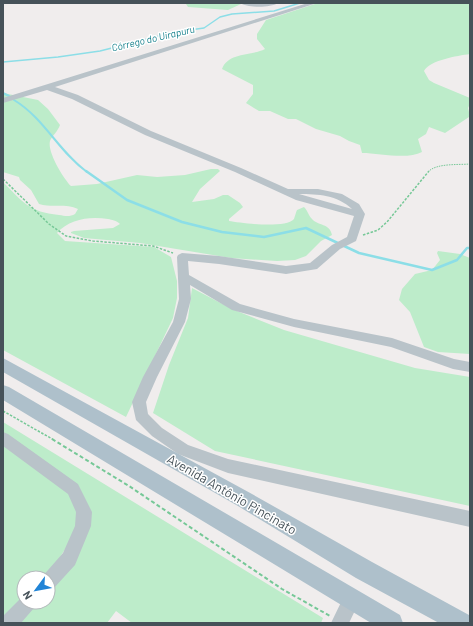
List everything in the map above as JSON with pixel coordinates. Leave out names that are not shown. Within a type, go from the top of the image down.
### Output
[{"type":"main road","name":"Avenida Antônio Pincinato","points":[[3,364],[245,500],[364,570],[461,623]]},
{"type":"main road","points":[[3,392],[392,623]]},
{"type":"street","points":[[243,3],[260,5],[275,3]]},
{"type":"street","points":[[3,101],[314,3]]},
{"type":"street","points":[[47,87],[75,97],[148,133],[238,170],[285,192],[302,191],[339,196],[358,207],[360,214],[344,242],[314,266],[286,270],[219,260],[182,257],[185,299],[179,322],[139,402],[141,416],[158,432],[183,450],[228,466],[470,519]]},
{"type":"street","points":[[184,277],[236,307],[294,323],[392,343],[453,364],[470,366]]},
{"type":"street","points":[[3,438],[73,489],[84,512],[83,526],[69,559],[56,573]]},
{"type":"street","points":[[340,622],[352,598]]},
{"type":"street","points":[[9,623],[21,610]]},
{"type":"path","points":[[344,242],[378,230],[387,222],[431,169],[442,166],[470,164]]},
{"type":"path","points":[[3,178],[50,224],[66,236],[93,241],[152,246],[182,257]]},
{"type":"path","points":[[3,411],[146,496],[218,546],[308,604],[340,622]]},
{"type":"green space","points":[[318,3],[470,3],[470,54],[438,61],[427,67],[424,71],[429,80],[434,83],[470,98],[468,108],[469,117],[445,133],[429,127],[426,134],[418,139],[422,152],[409,156],[393,156],[362,153],[360,145],[340,136],[316,129],[296,119],[288,119],[270,111],[259,111],[246,103],[253,94],[253,85],[222,69],[225,64],[235,57],[265,49],[257,39],[257,34],[266,20]]},
{"type":"green space","points":[[186,4],[241,4],[228,10],[188,7]]},
{"type":"green space","points":[[3,93],[38,100],[48,109],[60,125],[50,141],[51,152],[64,178],[71,186],[97,184],[137,175],[157,177],[185,175],[211,169],[218,169],[220,171],[200,189],[192,202],[214,199],[223,195],[228,195],[240,203],[243,207],[229,219],[229,221],[273,225],[289,222],[294,219],[297,210],[304,207],[314,221],[329,228],[332,235],[321,241],[306,256],[295,260],[277,261],[231,258],[140,243],[84,238],[71,233],[74,231],[113,228],[120,224],[116,221],[108,219],[87,218],[68,224],[62,228],[57,233],[65,241],[154,247],[171,257],[177,281],[177,298],[173,318],[126,417],[3,350],[3,182],[33,209],[49,214],[69,216],[75,214],[78,209],[69,206],[49,206],[39,204],[31,190],[20,180],[19,177],[3,172]]},
{"type":"green space","points":[[438,251],[460,254],[470,258],[470,354],[438,352],[424,347],[410,312],[399,300],[402,289],[415,274],[432,270],[440,260],[437,253]]},
{"type":"green space","points":[[192,288],[232,309],[284,330],[415,368],[470,377],[470,506],[215,451],[153,413],[169,365],[188,318]]},
{"type":"green space","points":[[3,422],[323,618],[321,623],[132,623],[116,611],[107,623],[14,623],[26,610],[56,610],[56,572],[87,511],[3,433]]},
{"type":"green space","points":[[3,441],[68,490],[79,509],[77,530],[52,570],[16,570],[17,610],[6,623],[3,623]]},
{"type":"waterway","name":"Córrego do Uirapuru","points":[[3,62],[58,57],[100,51],[175,32],[204,28],[220,17],[232,14],[274,11],[300,3]]},
{"type":"waterway","points":[[3,93],[9,96]]},
{"type":"waterway","points":[[14,100],[25,107],[43,125],[68,155],[87,172]]},
{"type":"waterway","points":[[86,171],[127,200],[182,222],[222,232],[264,237],[306,228],[359,253],[432,270],[457,260],[467,248],[470,248]]}]
